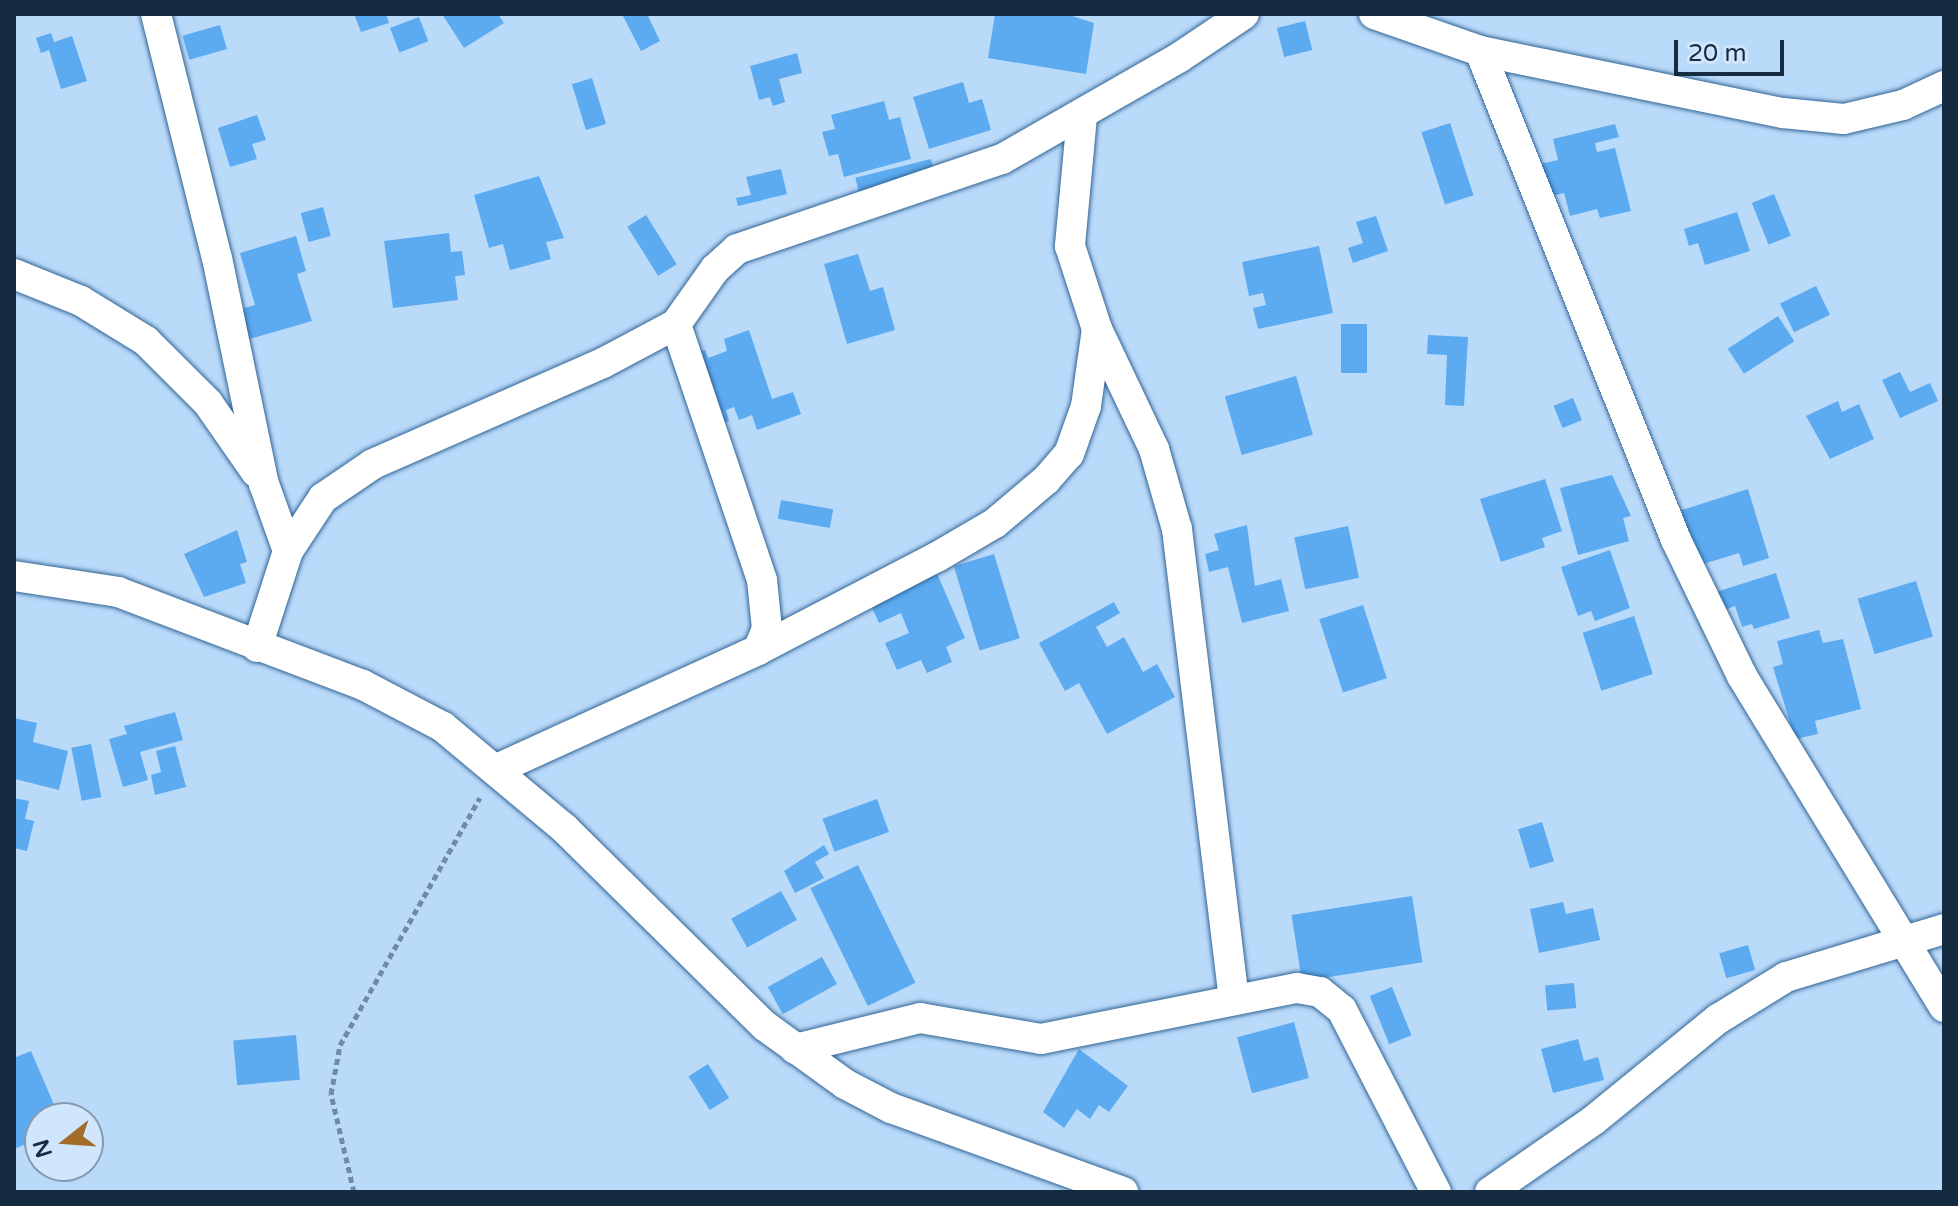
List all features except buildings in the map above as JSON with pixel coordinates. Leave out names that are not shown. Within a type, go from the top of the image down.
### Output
[{"type":"street","points":[[156,14],[217,258],[264,484],[288,551]]},
{"type":"street","points":[[257,647],[288,551],[323,498],[373,464],[603,363],[676,324],[715,269],[737,249],[1002,159],[1082,116],[1244,14]]},
{"type":"street","points":[[1374,14],[1480,51],[1783,113],[1844,119],[1903,105],[1944,86]]},
{"type":"street","points":[[1480,51],[1676,540],[1742,676],[1900,940],[1944,1007]]},
{"type":"street","points":[[1082,116],[1070,246],[1097,329],[1154,449],[1177,529],[1234,1000]]},
{"type":"street","points":[[14,274],[81,301],[146,341],[208,403],[264,484]]},
{"type":"street","points":[[676,324],[762,580],[767,629],[758,650]]},
{"type":"street","points":[[497,769],[758,650],[937,557],[995,523],[1046,480],[1069,454],[1086,406],[1097,329]]},
{"type":"street","points":[[14,576],[118,592],[363,685],[443,727],[497,769],[795,1049],[891,1108],[1123,1192]]},
{"type":"street","points":[[1490,1192],[1594,1120],[1731,1010],[1786,977],[1944,929]]},
{"type":"street","points":[[795,1049],[920,1018],[1041,1039],[1297,988],[1320,992],[1342,1010],[1436,1192]]},
{"type":"path","points":[[354,1192],[331,1094],[340,1045],[497,769]]}]
